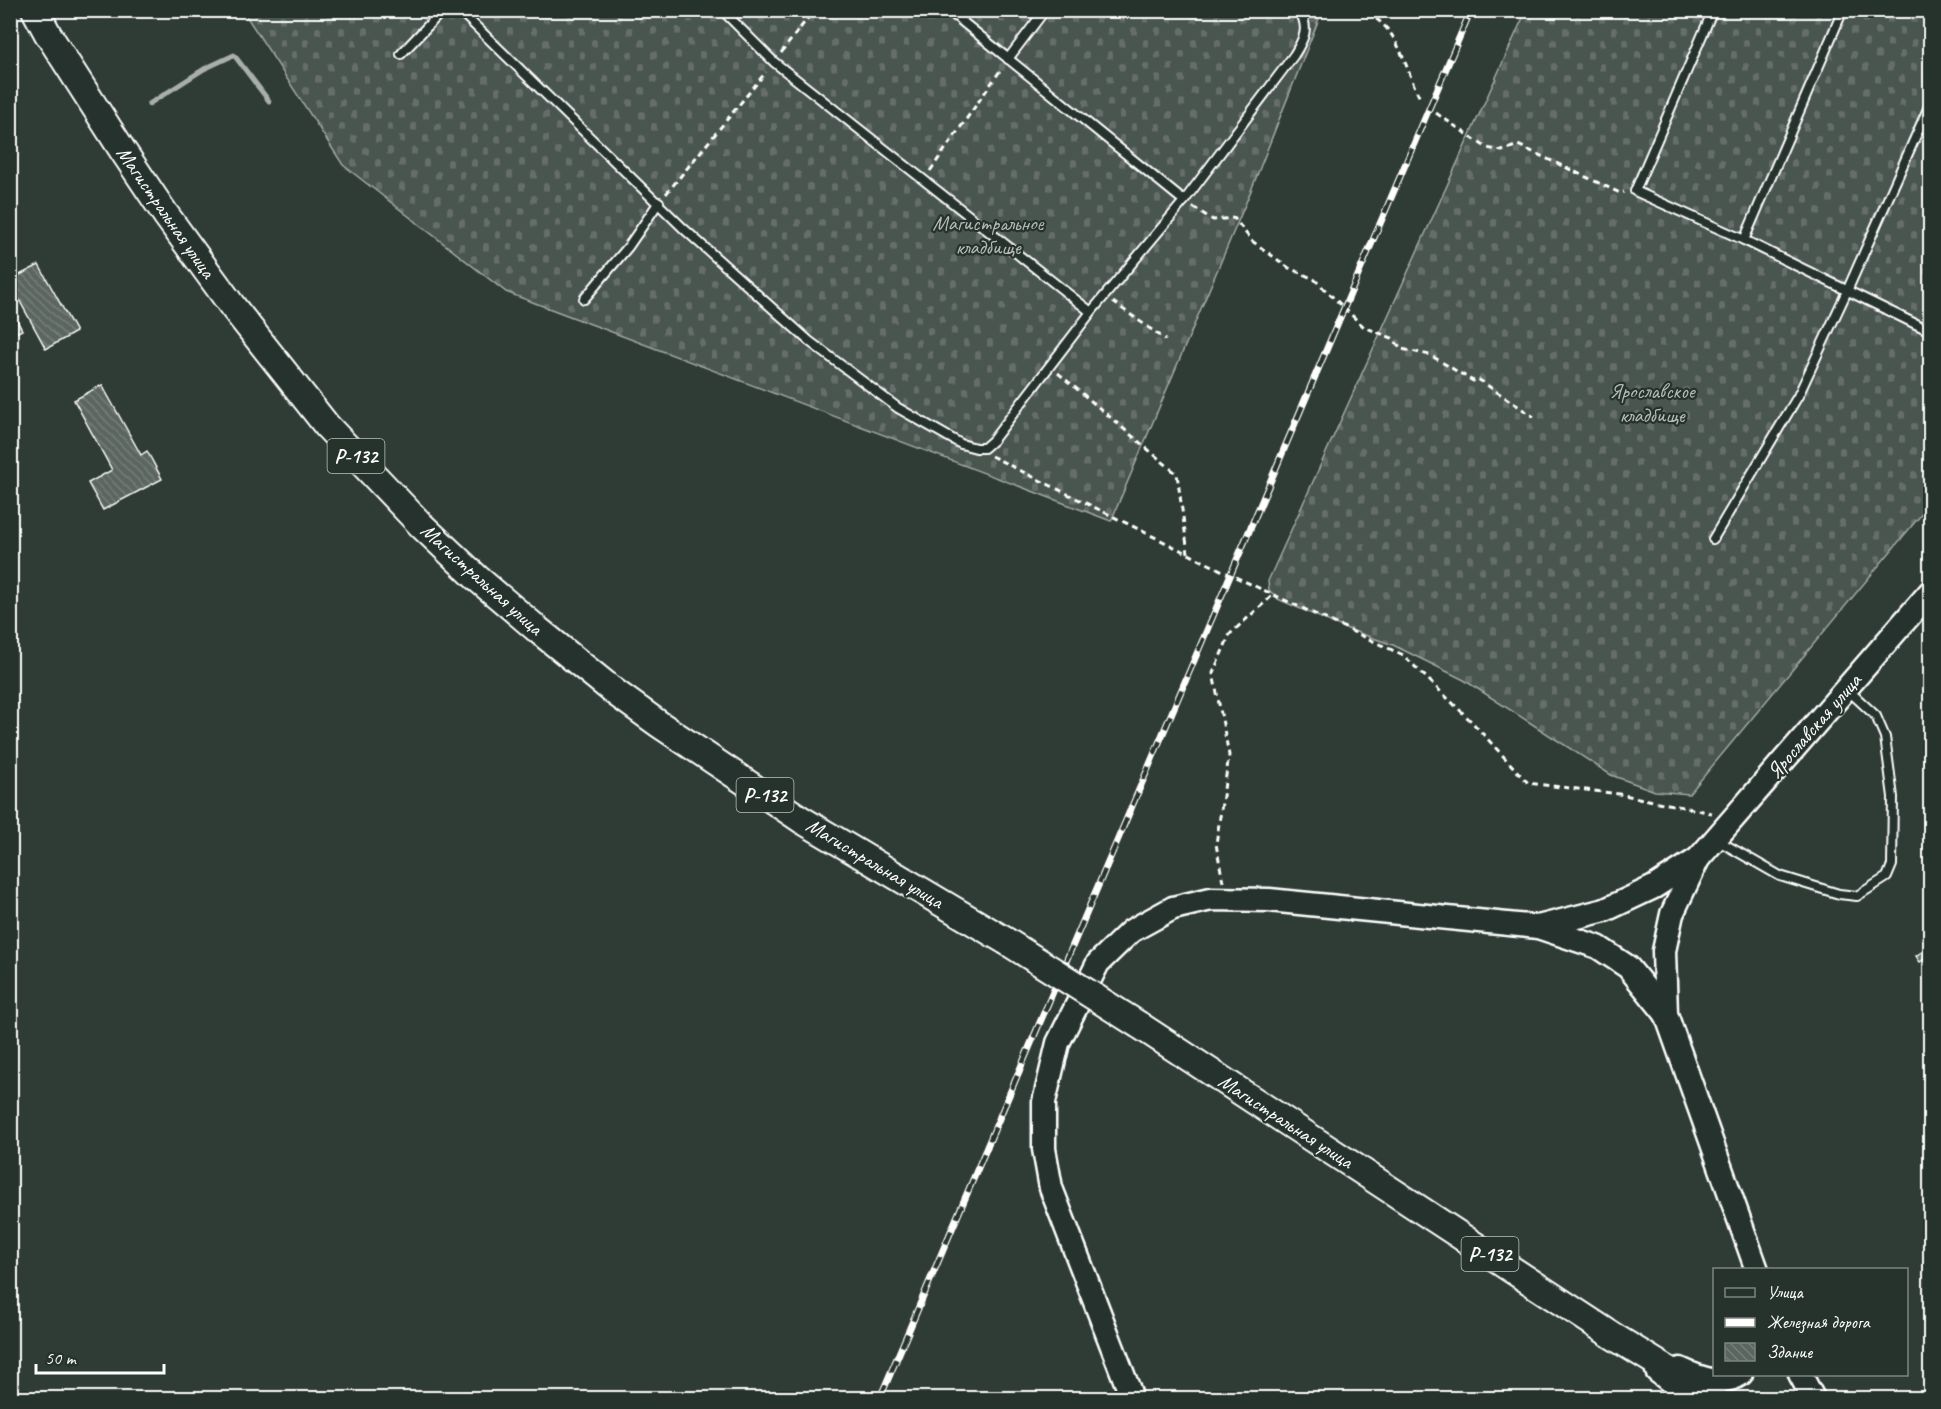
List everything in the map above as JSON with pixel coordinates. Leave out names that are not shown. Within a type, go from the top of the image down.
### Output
[{"type":"highway","name":"Магистральная улица","points":[[35,10],[48,34],[166,215],[233,307],[327,426],[421,525],[477,578],[537,629],[616,693],[659,724],[802,820],[1006,941],[1613,1336],[1714,1398]]},
{"type":"main road","name":"Ярославская улица","points":[[1698,859],[1930,592]]},
{"type":"main road","points":[[1538,927],[1605,910],[1654,887],[1698,859]]},
{"type":"main road","points":[[1698,859],[1672,914],[1664,951],[1666,1014],[1757,1268]]},
{"type":"main road","points":[[1133,1396],[1051,1188],[1044,1149],[1044,1102],[1058,1043],[1098,963],[1131,931],[1173,908],[1211,899],[1269,900],[1538,927],[1598,947],[1628,967],[1666,1014]]},
{"type":"main road","points":[[1613,1336],[1697,1377],[1718,1381],[1734,1376]]},
{"type":"main road","points":[[1613,1336],[1671,1382],[1683,1398]]},
{"type":"main road","points":[[1801,1376],[1813,1398]]},
{"type":"lane","points":[[401,54],[443,10]]},
{"type":"lane","points":[[459,10],[683,228],[809,341],[898,408],[961,444],[976,448],[984,447],[993,440],[1091,312],[1184,201],[1302,43],[1307,31],[1304,18],[1299,10]]},
{"type":"lane","points":[[722,10],[774,63],[1091,312]]},
{"type":"lane","points":[[948,10],[1184,201]]},
{"type":"lane","points":[[1008,59],[1045,10]]},
{"type":"lane","points":[[1713,10],[1635,191],[1744,240],[1930,332]]},
{"type":"lane","points":[[1744,240],[1843,10]]},
{"type":"lane","points":[[1713,539],[1798,396],[1930,104]]},
{"type":"lane","points":[[584,299],[628,247],[658,202]]},
{"type":"lane","points":[[1715,839],[1780,876],[1839,894],[1857,896],[1887,877],[1892,865],[1893,797],[1885,737],[1876,716],[1847,688]]},
{"type":"path","points":[[658,202],[774,63],[814,10]]},
{"type":"path","points":[[1328,12],[1337,10]]},
{"type":"path","points":[[1357,10],[1383,22],[1403,54],[1421,100]]},
{"type":"path","points":[[922,181],[1008,59]]},
{"type":"path","points":[[1437,113],[1487,148],[1502,151],[1518,145],[1620,193],[1635,191]]},
{"type":"path","points":[[1184,201],[1213,220],[1234,218],[1252,241],[1289,268],[1314,279],[1364,327],[1392,338],[1402,350],[1430,356],[1473,381],[1478,379],[1534,417]]},
{"type":"path","points":[[1105,296],[1166,340]]},
{"type":"path","points":[[1050,366],[1177,474],[1188,554]]},
{"type":"path","points":[[976,448],[1188,554],[1402,655],[1470,720],[1528,783],[1619,794],[1712,813]]},
{"type":"path","points":[[1223,882],[1216,844],[1229,755],[1213,673],[1230,634],[1273,595]]},
{"type":"green space","name":"Магистральное кладбище","points":[[243,11],[1322,11],[1250,193],[1111,521],[506,292],[343,165]]},
{"type":"green space","name":"Ярославское кладбище","points":[[1526,11],[1930,11],[1930,504],[1689,794],[1655,791],[1611,775],[1464,680],[1393,645],[1342,627],[1278,599],[1269,590],[1268,581]]},
{"type":"building","points":[[39,265],[76,332],[46,349],[10,283],[10,280]]},
{"type":"building","points":[[10,307],[22,330],[10,336]]},
{"type":"building","points":[[102,385],[141,455],[147,451],[162,479],[103,510],[88,483],[112,470],[74,400]]},
{"type":"building","points":[[1926,949],[1930,955],[1920,962],[1916,956]]},
{"type":"waterway","points":[[149,104],[204,69],[234,55],[269,101]]},
{"type":"railway","points":[[880,1398],[1471,10]]}]
